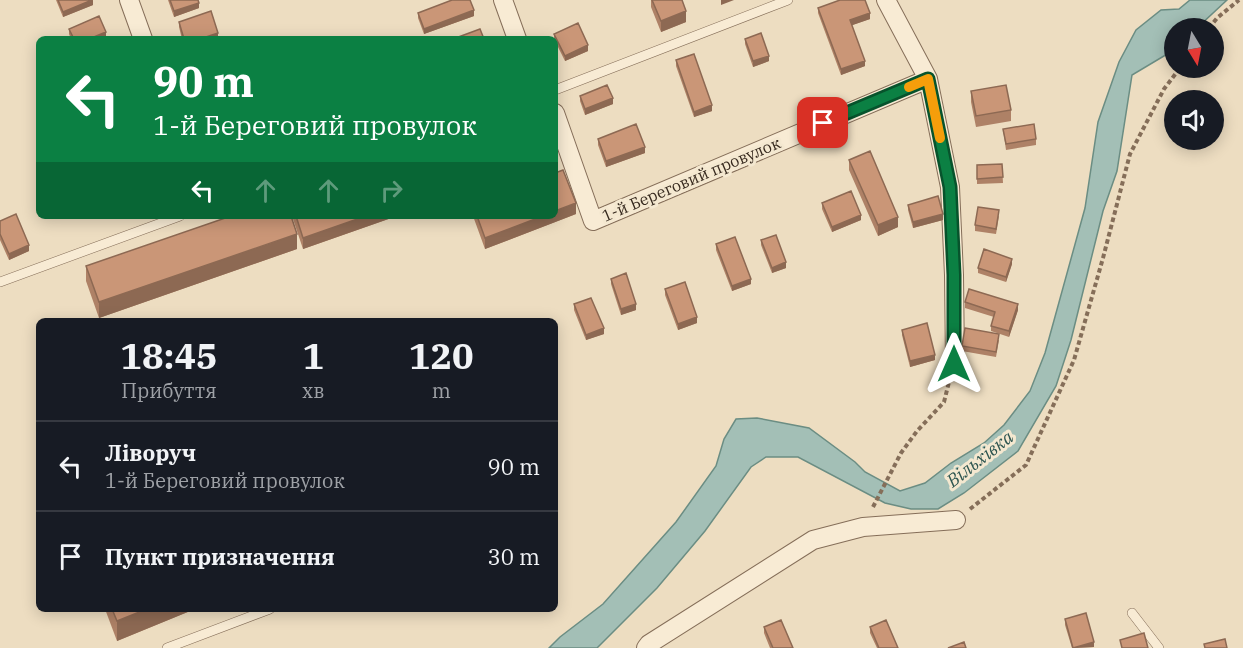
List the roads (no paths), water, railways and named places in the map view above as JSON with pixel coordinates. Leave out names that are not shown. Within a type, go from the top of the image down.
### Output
[{"type":"street","points":[[129,0],[142,36]]},
{"type":"street","points":[[503,0],[516,36]]},
{"type":"street","points":[[886,0],[928,79],[950,187],[954,275],[954,364]]},
{"type":"street","name":"1-й Береговий провулок","points":[[558,122],[593,221],[928,79]]},
{"type":"street","points":[[646,648],[813,540],[863,526],[956,520]]},
{"type":"lane","points":[[558,89],[788,0]]},
{"type":"lane","points":[[0,282],[172,219]]},
{"type":"lane","points":[[167,648],[262,612]]},
{"type":"lane","points":[[1132,613],[1159,648]]},
{"type":"water","name":"Вільхівка","points":[[1190,0],[1227,0],[1208,18],[1164,18],[1164,56],[1132,75],[1117,171],[1103,211],[1071,340],[1056,386],[1018,451],[964,493],[938,509],[911,509],[885,503],[798,457],[766,457],[751,467],[705,531],[657,588],[597,648],[549,648],[603,604],[676,522],[716,466],[724,439],[736,419],[757,418],[809,428],[865,472],[900,491],[925,483],[951,463],[984,443],[1004,425],[1030,391],[1045,353],[1085,208],[1098,122],[1119,62],[1136,30],[1161,10],[1179,9]]}]
